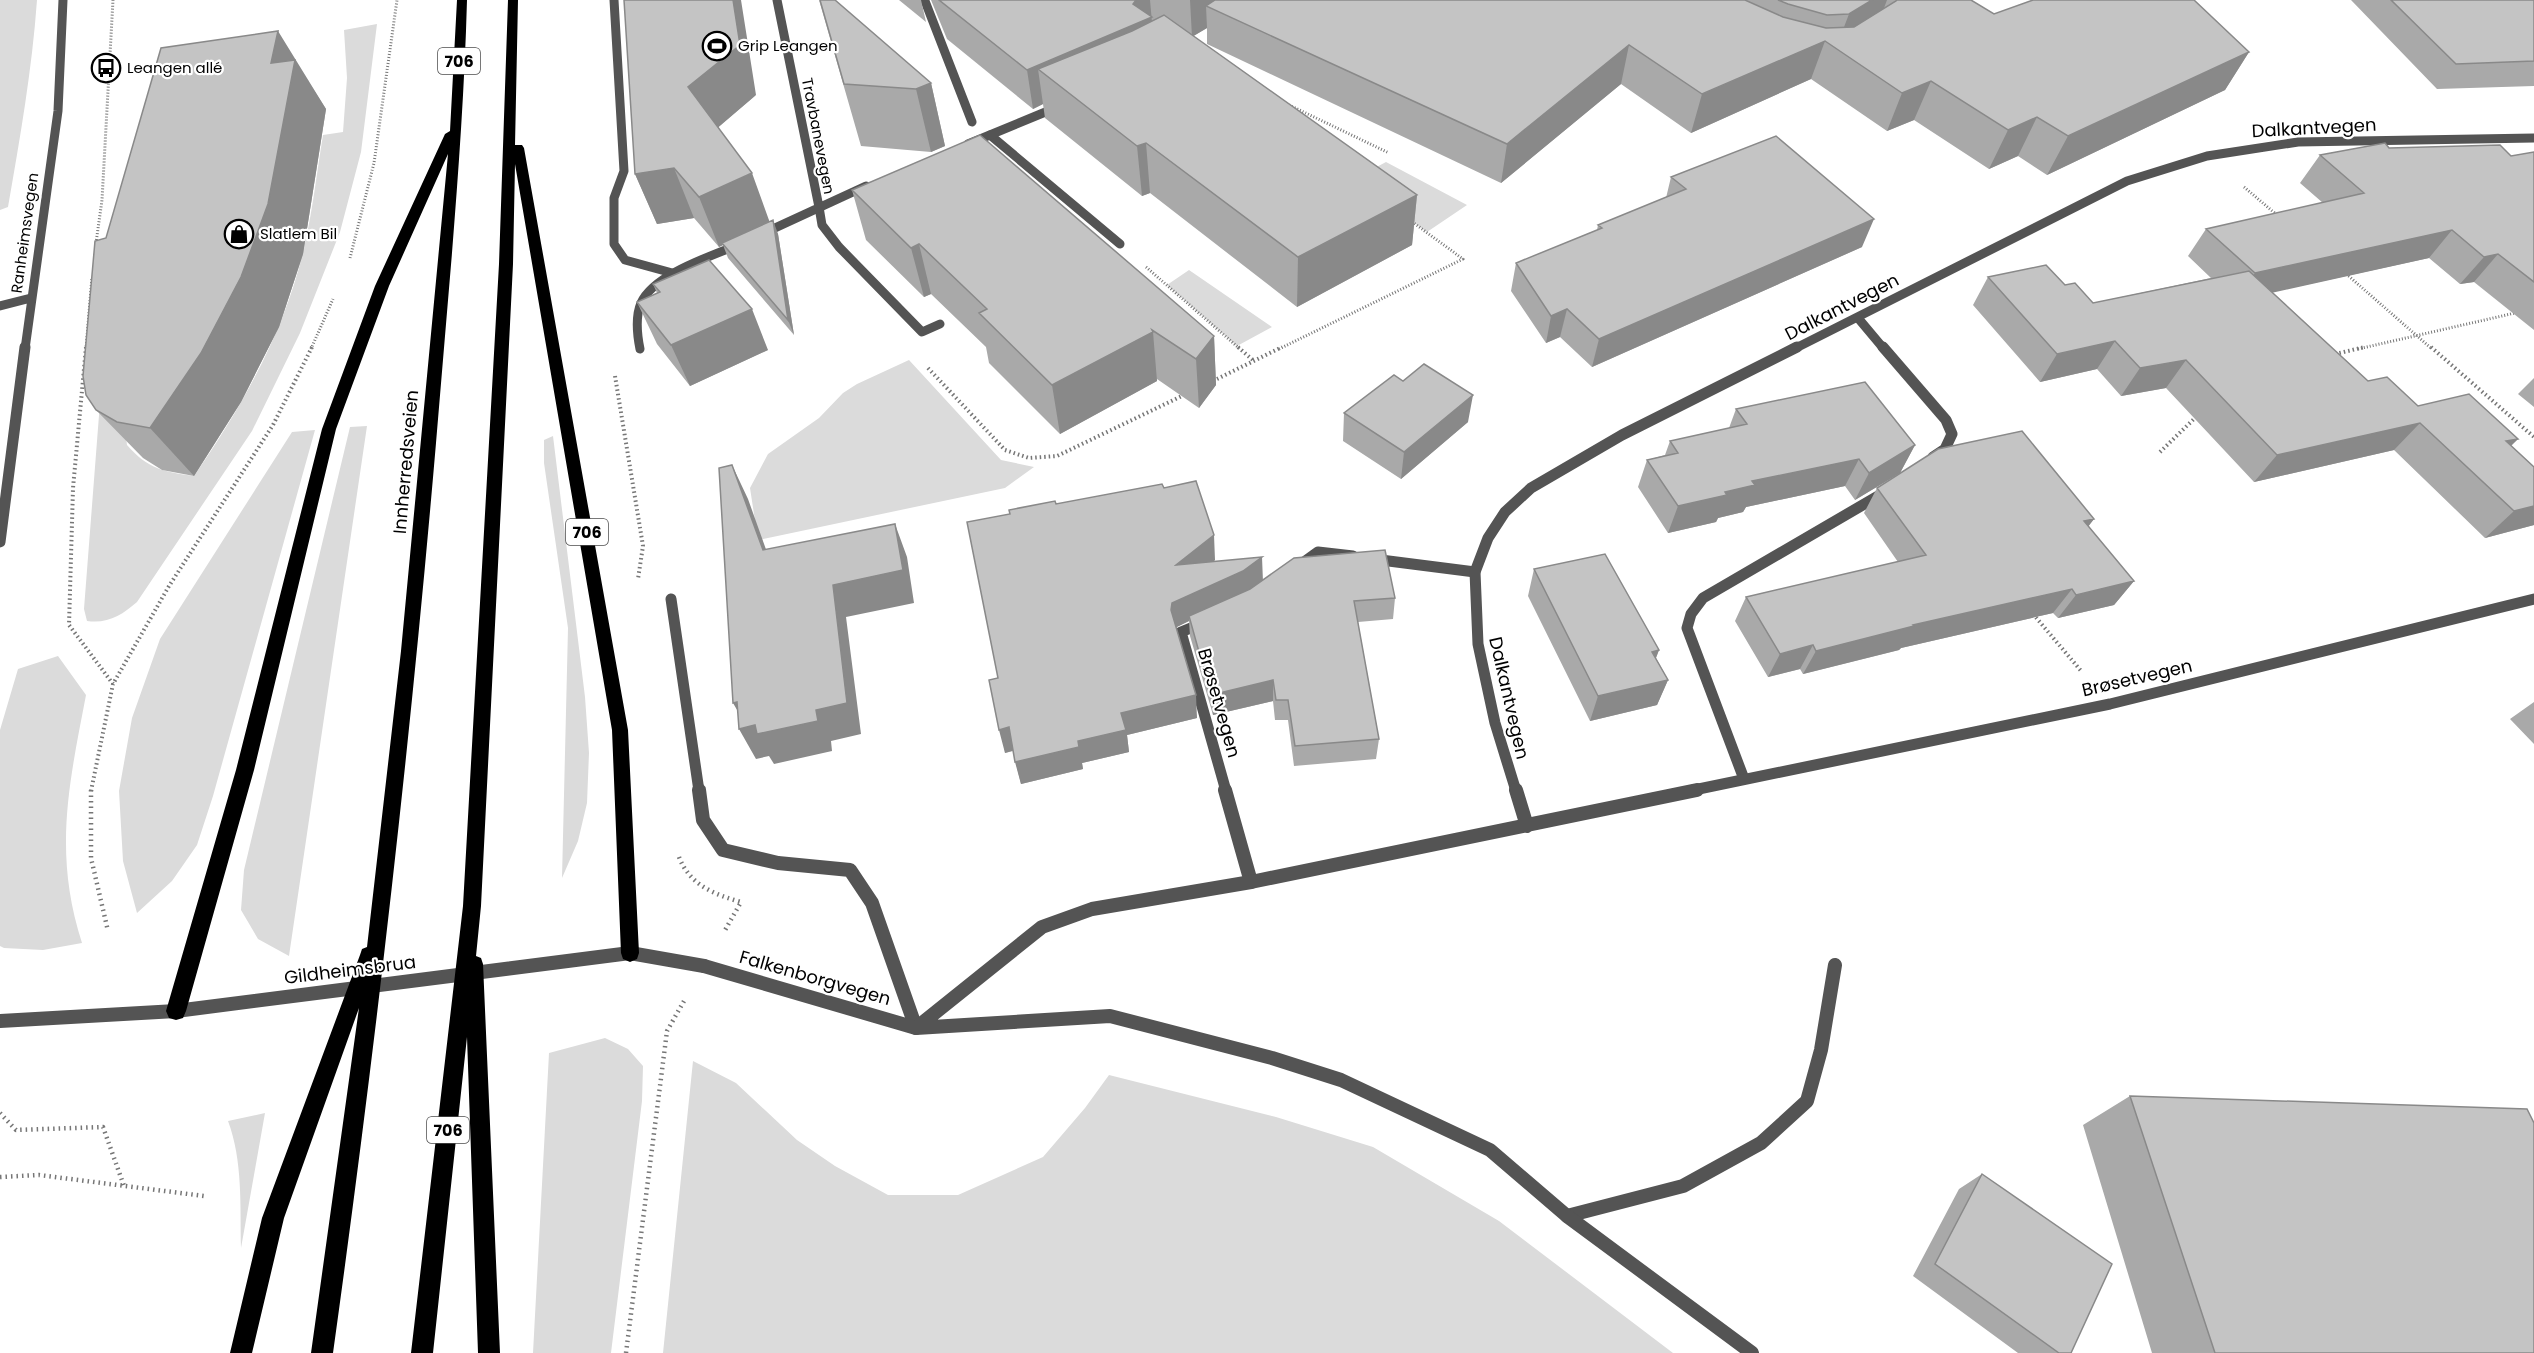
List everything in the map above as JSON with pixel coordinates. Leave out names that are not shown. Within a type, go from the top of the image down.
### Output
[{"type":"highway","name":"Innherredsveien","points":[[380,926],[415,604],[456,123],[462,0]]},
{"type":"highway","name":"706","points":[[422,1353],[472,906],[499,418],[512,114],[513,0]]},
{"type":"highway","name":"706","points":[[512,114],[620,730],[630,953]]},
{"type":"highway","name":"706","points":[[176,1011],[245,770],[329,429],[382,286],[456,123]]},
{"type":"highway","name":"706","points":[[472,906],[489,1353]]},
{"type":"highway","name":"706","points":[[241,1353],[273,1218],[380,926]]},
{"type":"highway","name":"706","points":[[322,1353],[380,926]]},
{"type":"street","name":"Ranheimsvegen","points":[[0,542],[31,298],[58,111],[63,0]]},
{"type":"street","points":[[614,0],[624,171],[614,198],[614,244],[625,260],[676,274]]},
{"type":"street","name":"Travbanevegen","points":[[777,0],[822,225],[839,247],[922,332],[940,324]]},
{"type":"street","points":[[925,1],[972,122]]},
{"type":"street","points":[[958,148],[1074,100]]},
{"type":"street","points":[[990,135],[1120,244]]},
{"type":"street","name":"Dalkantvegen","points":[[1527,826],[1495,723],[1478,644],[1474,572],[1488,538],[1504,512],[1531,488],[1622,435],[2127,181],[2169,166],[2207,156],[2298,142],[2534,138]]},
{"type":"street","points":[[640,349],[636,330],[640,308],[649,291],[676,274],[873,183]]},
{"type":"street","points":[[0,306],[31,298]]},
{"type":"street","points":[[1858,318],[1946,420],[1952,434],[1945,448],[1927,462]]},
{"type":"street","points":[[1744,779],[1687,628],[1691,614],[1703,598],[1899,483]]},
{"type":"street","points":[[1291,571],[1318,552],[1474,572]]},
{"type":"street","points":[[671,599],[703,820],[723,850],[778,862],[850,870],[872,903],[916,1028]]},
{"type":"street","name":"Brøsetvegen","points":[[916,1028],[1042,927],[1092,909],[1251,882],[2110,704],[2534,599]]},
{"type":"street","name":"Brøsetvegen","points":[[1219,616],[1181,632],[1251,882]]},
{"type":"street","name":"Gildheimsbrua","points":[[0,1021],[176,1011],[630,953],[704,966]]},
{"type":"street","points":[[1567,1216],[1683,1186],[1761,1143],[1807,1101],[1821,1050],[1835,965]]},
{"type":"street","name":"Falkenborgvegen","points":[[704,966],[916,1028],[1110,1016],[1272,1058],[1341,1080],[1490,1150],[1567,1216],[1752,1353]]},
{"type":"path","points":[[96,247],[102,200],[113,0]]},
{"type":"path","points":[[349,260],[364,218],[374,170],[397,0]]},
{"type":"path","points":[[1287,105],[1389,153]]},
{"type":"path","points":[[2207,156],[2284,221]]},
{"type":"path","points":[[1212,381],[1464,259],[1409,219]]},
{"type":"path","points":[[2337,266],[2534,437]]},
{"type":"path","points":[[93,270],[73,488],[69,625],[113,684]]},
{"type":"path","points":[[1167,285],[1254,361]]},
{"type":"path","points":[[108,931],[91,858],[91,785],[113,684],[190,552],[273,425],[302,369],[336,293]]},
{"type":"path","points":[[2327,356],[2417,334],[2524,312]]},
{"type":"path","points":[[926,366],[1005,450],[1029,458],[1057,456],[1192,391]]},
{"type":"path","points":[[2160,452],[2199,414]]},
{"type":"path","points":[[2025,605],[2110,704]]},
{"type":"path","points":[[626,1353],[667,1030]]},
{"type":"path","points":[[0,1113],[16,1130],[103,1127],[124,1186]]},
{"type":"path","points":[[0,1177],[39,1176],[204,1196]]},
{"type":"shaded area","points":[[0,0],[37,0],[29,78],[8,207],[0,210]]},
{"type":"shaded area","points":[[377,24],[361,152],[340,232],[300,333],[252,431],[137,602],[114,618],[95,622],[87,621],[84,609],[108,299],[127,445],[142,459],[157,468],[194,476],[246,393],[287,305],[308,230],[323,135],[343,132],[347,78],[344,30]]},
{"type":"shaded area","points":[[1386,162],[1467,205],[1427,232],[1354,179]]},
{"type":"shaded area","points":[[1189,270],[1272,327],[1237,346],[1167,285]]},
{"type":"shaded area","points":[[909,360],[1001,460],[1034,467],[1005,488],[758,540],[750,488],[768,454],[819,418],[843,393]]},
{"type":"shaded area","points":[[367,426],[289,956],[258,939],[241,910],[244,870],[350,427]]},
{"type":"shaded area","points":[[315,430],[213,796],[197,845],[172,881],[137,913],[123,861],[119,791],[132,718],[160,639],[292,432]]},
{"type":"shaded area","points":[[553,436],[585,697],[589,753],[587,803],[578,841],[562,878],[568,628],[544,463],[544,440]]},
{"type":"shaded area","points":[[58,656],[86,695],[70,789],[66,848],[73,910],[82,943],[43,950],[4,948],[0,946],[0,730],[18,669]]},
{"type":"shaded area","points":[[605,1038],[628,1049],[643,1066],[642,1101],[611,1353],[533,1353],[549,1053]]},
{"type":"shaded area","points":[[693,1061],[736,1083],[797,1140],[835,1166],[888,1195],[958,1195],[1043,1157],[1085,1108],[1109,1075],[1276,1117],[1373,1147],[1499,1221],[1673,1353],[663,1353]]},
{"type":"shaded area","points":[[265,1113],[241,1248],[238,1168],[228,1121]]},
{"type":"building","name":"Grip Leangen","points":[[624,0],[733,0],[740,45],[688,87],[752,173],[699,197],[674,168],[635,174]]},
{"type":"building","points":[[820,0],[835,0],[931,83],[916,89],[844,84]]},
{"type":"building","points":[[939,0],[1136,0],[1133,4],[1152,17],[1027,70]]},
{"type":"building","points":[[1215,0],[1745,0],[1783,17],[1826,28],[1854,27],[1897,0],[1971,0],[1994,14],[2033,0],[2194,0],[2249,52],[2068,136],[2037,117],[2008,130],[1931,81],[1902,93],[1825,41],[1702,94],[1629,45],[1507,144],[1206,6]]},
{"type":"building","points":[[1778,0],[1872,0],[1849,14],[1827,15]]},
{"type":"building","points":[[2391,0],[2534,0],[2534,61],[2456,64]]},
{"type":"building","points":[[1164,15],[1417,195],[1298,257],[1146,143],[1137,146],[1038,69],[1132,31]]},
{"type":"building","points":[[278,31],[271,63],[295,60],[268,204],[241,277],[201,353],[150,428],[117,422],[96,410],[86,395],[83,376],[95,241],[106,238],[161,48]]},
{"type":"building","points":[[980,135],[1214,336],[1196,359],[1152,330],[1153,332],[1052,385],[979,313],[987,309],[919,244],[911,248],[852,190]]},
{"type":"building","points":[[1776,136],[1874,219],[1599,339],[1567,309],[1551,316],[1516,263],[1602,228],[1598,225],[1686,189],[1671,177]]},
{"type":"building","points":[[2385,143],[2389,148],[2500,145],[2511,156],[2534,152],[2534,282],[2498,254],[2484,257],[2452,230],[2255,273],[2206,229],[2364,193],[2320,155]]},
{"type":"building","points":[[773,220],[788,320],[722,243]]},
{"type":"building","points":[[709,260],[752,309],[671,345],[637,302],[660,292],[653,284]]},
{"type":"building","points":[[2046,265],[2065,285],[2075,283],[2093,303],[2249,271],[2368,381],[2387,377],[2418,406],[2469,394],[2518,439],[2506,441],[2534,467],[2534,506],[2514,511],[2420,423],[2277,455],[2186,360],[2140,368],[2115,341],[2057,354],[1988,277]]},
{"type":"building","points":[[1424,364],[1473,395],[1404,452],[1344,413],[1394,375],[1403,381]]},
{"type":"building","points":[[1865,382],[1915,445],[1869,473],[1859,459],[1752,481],[1755,485],[1725,492],[1727,495],[1678,506],[1647,460],[1678,453],[1670,441],[1747,424],[1736,409]]},
{"type":"building","points":[[2022,431],[2094,519],[2084,521],[2134,581],[2076,595],[2072,589],[1913,625],[1816,651],[1813,645],[1780,654],[1746,597],[1926,555],[1877,488],[1938,449]]},
{"type":"building","points":[[732,465],[763,550],[895,524],[903,570],[833,585],[847,703],[816,710],[818,721],[757,734],[755,725],[739,729],[737,702],[733,703],[719,468]]},
{"type":"building","points":[[1196,481],[1214,535],[1176,565],[1262,557],[1243,571],[1172,603],[1171,610],[1196,695],[1121,713],[1126,730],[1078,741],[1079,747],[1015,762],[1009,727],[999,730],[989,680],[998,678],[967,522],[1010,514],[1009,510],[1055,501],[1056,504],[1162,484],[1164,488]]},
{"type":"building","points":[[1385,550],[1395,598],[1354,601],[1379,739],[1295,746],[1288,700],[1276,700],[1273,680],[1211,695],[1189,616],[1250,589],[1294,558]]},
{"type":"building","points":[[1605,554],[1659,650],[1652,652],[1668,680],[1598,696],[1534,569]]},
{"type":"building","points":[[2130,1096],[2527,1109],[2534,1123],[2534,1353],[2215,1353]]},
{"type":"building","points":[[1982,1174],[2112,1264],[2071,1353],[2059,1353],[1935,1264]]},
{"type":"place","name":"Grip Leangen","points":[[717,46]]},
{"type":"place","name":"Leangen allé","points":[[106,68]]},
{"type":"place","name":"Slatlem Bil","points":[[239,234]]}]
